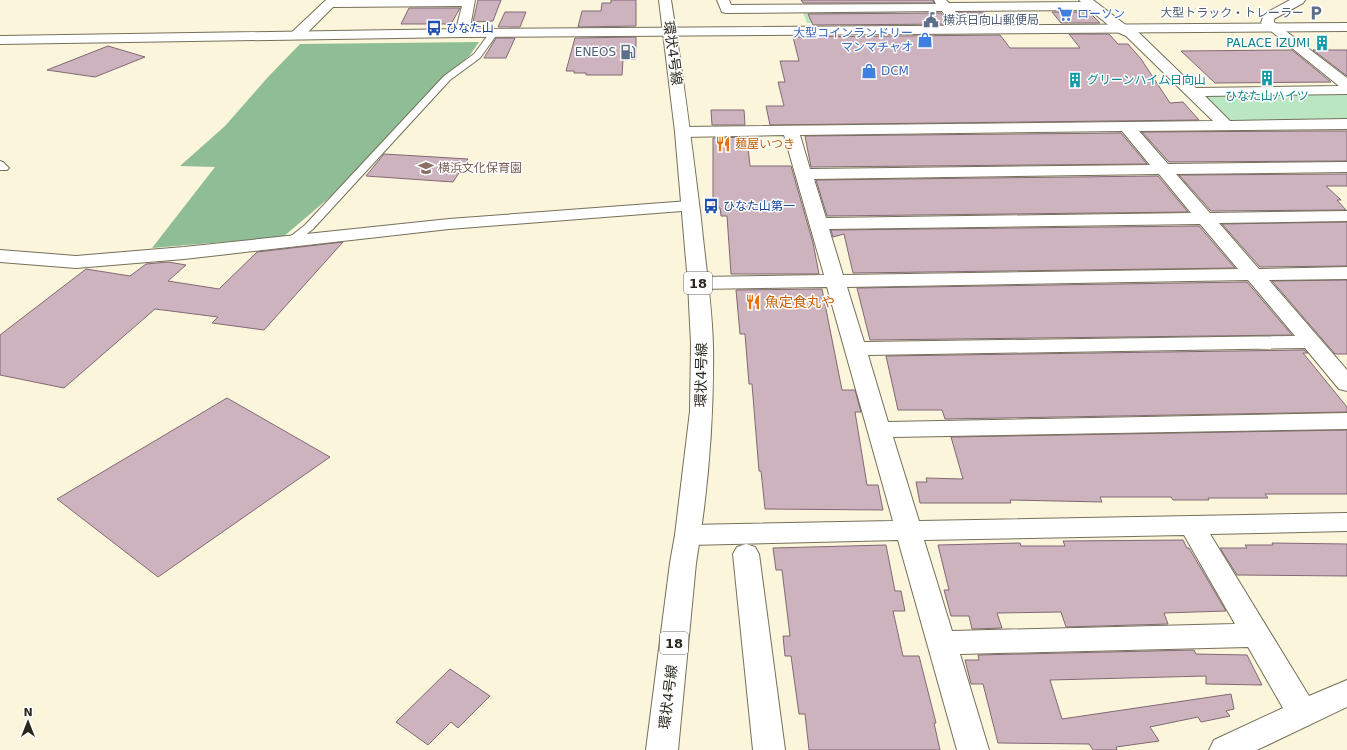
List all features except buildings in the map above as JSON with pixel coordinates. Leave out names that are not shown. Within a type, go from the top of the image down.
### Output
[{"type":"street","name":"環状4号線","points":[[662,750],[701,412],[702,344],[698,283],[683,132],[665,0]]},
{"type":"street","points":[[723,0],[726,9],[795,4],[1089,3],[1122,29],[1131,33],[1227,126]]},
{"type":"street","points":[[1299,0],[1268,17],[1267,23],[1271,28],[1347,85]]},
{"type":"street","points":[[296,36],[332,1],[468,1],[462,33]]},
{"type":"street","points":[[942,3],[962,28]]},
{"type":"street","points":[[0,40],[462,33],[962,28],[1122,29],[1347,27]]},
{"type":"street","points":[[1192,92],[1347,90]]},
{"type":"street","points":[[683,132],[1347,124]]},
{"type":"street","points":[[1127,127],[1347,384]]},
{"type":"street","points":[[791,131],[972,750]]},
{"type":"street","points":[[804,174],[1347,167]]},
{"type":"street","points":[[0,256],[76,262],[290,242],[449,224],[690,206]]},
{"type":"street","points":[[818,224],[1347,216]]},
{"type":"street","points":[[698,283],[1347,273]]},
{"type":"street","points":[[855,350],[1311,342]]},
{"type":"street","points":[[879,430],[1347,421]]},
{"type":"street","points":[[688,535],[1347,522]]},
{"type":"street","points":[[1191,525],[1303,714]]},
{"type":"street","points":[[746,554],[768,750]]},
{"type":"street","points":[[941,643],[1256,635]]},
{"type":"street","points":[[1225,750],[1347,693]]},
{"type":"lane","points":[[290,242],[309,227],[447,78],[477,56],[494,33]]},
{"type":"green space","points":[[802,10],[894,10],[900,22],[807,23]]},
{"type":"green space","points":[[479,42],[470,55],[444,78],[330,197],[283,237],[152,248],[215,167],[180,166],[225,126],[268,77],[300,44]]},
{"type":"green space","points":[[1347,94],[1347,121],[1231,123],[1202,95]]},
{"type":"place","name":"大型トラック・トレーラー","points":[[1316,13]]},
{"type":"place","name":"ローソン","points":[[1065,14]]},
{"type":"place","name":"横浜日向山郵便局","points":[[931,20]]},
{"type":"place","name":"ひなた山","points":[[434,28]]},
{"type":"place","name":"大型コインランドリー マンマチャオ","points":[[925,40]]},
{"type":"place","name":"PALACE IZUMI","points":[[1322,43]]},
{"type":"place","name":"ENEOS","points":[[628,52]]},
{"type":"place","name":"DCM","points":[[869,71]]},
{"type":"place","name":"ひなた山ハイツ","points":[[1267,78]]},
{"type":"place","name":"グリーンハイム日向山","points":[[1075,80]]},
{"type":"place","name":"麺屋いつき","points":[[723,144]]},
{"type":"place","name":"横浜文化保育園","points":[[426,168]]},
{"type":"place","name":"ひなた山第一","points":[[711,206]]},
{"type":"place","name":"魚定食丸や","points":[[753,302]]}]
